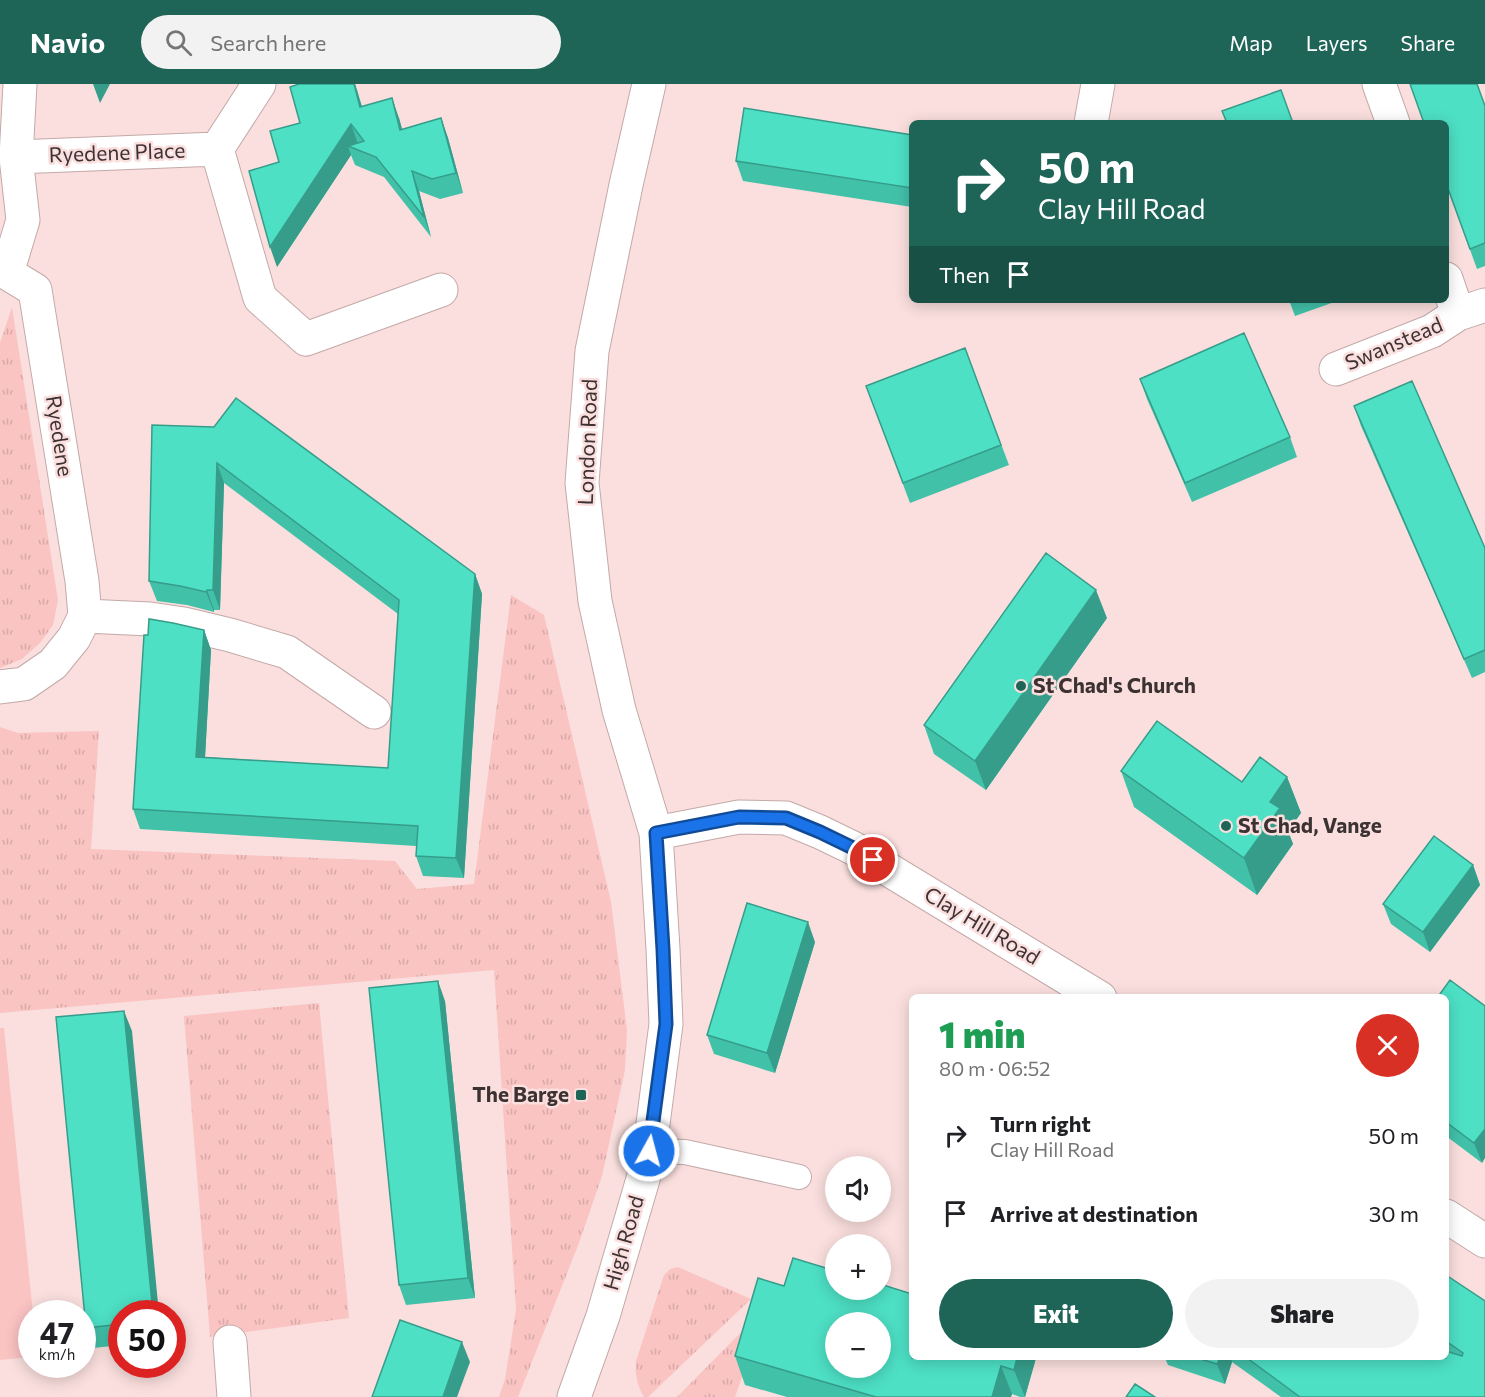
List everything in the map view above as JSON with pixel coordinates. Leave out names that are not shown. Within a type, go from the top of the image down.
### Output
[{"type":"street","name":"Ryedene","points":[[20,84],[16,157],[23,220],[4,282],[35,290],[82,581],[85,616]]},
{"type":"street","points":[[259,84],[217,149],[260,298],[306,339],[441,290]]},
{"type":"street","name":"London Road","points":[[650,84],[626,185],[592,351],[582,483],[598,612],[619,710],[656,833]]},
{"type":"street","points":[[1092,120],[1098,84]]},
{"type":"street","points":[[1379,84],[1392,120]]},
{"type":"street","name":"Ryedene Place","points":[[16,157],[217,149]]},
{"type":"street","points":[[1449,283],[1472,310]]},
{"type":"street","name":"Swanstead","points":[[1336,369],[1432,331],[1472,310]]},
{"type":"street","points":[[0,687],[24,684],[53,664],[74,638],[85,616],[150,619],[231,634],[287,652],[374,712]]},
{"type":"street","name":"Clay Hill Road","points":[[656,833],[739,817],[786,818],[853,848],[1093,994]]},
{"type":"street","name":"High Road","points":[[574,1397],[603,1316],[648,1162],[666,1024],[656,833]]},
{"type":"street","points":[[1449,1218],[1485,1241]]},
{"type":"street","points":[[230,1342],[234,1397]]},
{"type":"lane","points":[[649,1151],[685,1152],[799,1177]]},
{"type":"green space","points":[[12,307],[58,600],[53,625],[40,643],[22,659],[0,668],[0,343]]},
{"type":"green space","points":[[511,595],[544,615],[611,902],[627,1030],[625,1070],[602,1176],[579,1243],[518,1397],[499,1397],[505,1379],[516,1310],[494,970],[0,1013],[0,727],[18,733],[99,731],[91,849],[395,861],[417,889],[474,884]]},
{"type":"green space","points":[[319,1003],[349,1318],[210,1337],[184,1016]]},
{"type":"green space","points":[[0,1028],[4,1028],[32,1300],[18,1300],[18,1358],[0,1360]]},
{"type":"green space","points":[[678,1267],[751,1299],[648,1397],[644,1397],[637,1380],[636,1361],[664,1275],[670,1269]]},
{"type":"green space","points":[[766,1307],[735,1397],[677,1397]]},
{"type":"building","points":[[299,84],[354,84],[360,107],[392,98],[400,130],[441,118],[456,173],[432,179],[412,171],[424,217],[376,157],[348,146],[364,141],[351,124],[270,247],[249,171],[279,162],[270,131],[300,123],[290,87]]},
{"type":"building","points":[[1410,84],[1477,84],[1485,106],[1485,243],[1470,249],[1449,191],[1449,120],[1423,120]]},
{"type":"building","points":[[1281,90],[1292,120],[1226,120],[1222,111]]},
{"type":"building","points":[[744,108],[909,135],[909,188],[736,161]]},
{"type":"building","points":[[1244,333],[1290,437],[1185,483],[1140,379]]},
{"type":"building","points":[[965,348],[1001,445],[903,483],[866,386]]},
{"type":"building","points":[[1412,381],[1485,548],[1485,650],[1464,659],[1354,406]]},
{"type":"building","points":[[236,398],[475,574],[456,858],[416,856],[418,826],[133,809],[144,635],[148,635],[149,619],[204,630],[196,757],[388,768],[399,600],[217,463],[213,590],[206,592],[149,581],[152,425],[214,427]]},
{"type":"building","points":[[1046,553],[1096,590],[975,761],[924,725]]},
{"type":"building","points":[[1157,721],[1242,782],[1260,757],[1287,777],[1270,802],[1280,808],[1244,858],[1121,771]]},
{"type":"building","points":[[1434,836],[1473,865],[1423,932],[1383,904]]},
{"type":"building","points":[[747,903],[808,922],[767,1053],[707,1035]]},
{"type":"building","points":[[1450,980],[1485,1006],[1485,1129],[1474,1143],[1449,1124],[1449,994],[1440,994]]},
{"type":"building","points":[[438,981],[468,1278],[399,1285],[369,988]]},
{"type":"building","points":[[124,1011],[152,1300],[108,1300],[108,1326],[96,1327],[96,1300],[83,1300],[56,1017]]},
{"type":"building","points":[[793,1258],[825,1268],[825,1300],[891,1300],[891,1287],[909,1293],[909,1360],[1016,1360],[1014,1370],[1001,1366],[992,1397],[876,1397],[735,1356],[758,1278],[784,1286]]},
{"type":"building","points":[[1449,1277],[1485,1301],[1485,1397],[1300,1397],[1250,1360],[1449,1360],[1449,1352],[1462,1356],[1463,1353],[1449,1343]]},
{"type":"building","points":[[400,1320],[462,1342],[443,1397],[372,1397]]},
{"type":"building","points":[[1204,1360],[1219,1360],[1217,1364]]},
{"type":"building","points":[[1135,1384],[1155,1397],[1126,1397]]},
{"type":"place","name":"St Chad's Church","points":[[1021,686]]},
{"type":"place","name":"St Chad, Vange","points":[[1226,826]]},
{"type":"place","name":"The Barge","points":[[581,1095]]},
{"type":"route","points":[[649,1151],[666,1024],[656,833],[739,817],[786,818],[820,832],[873,860]]}]
